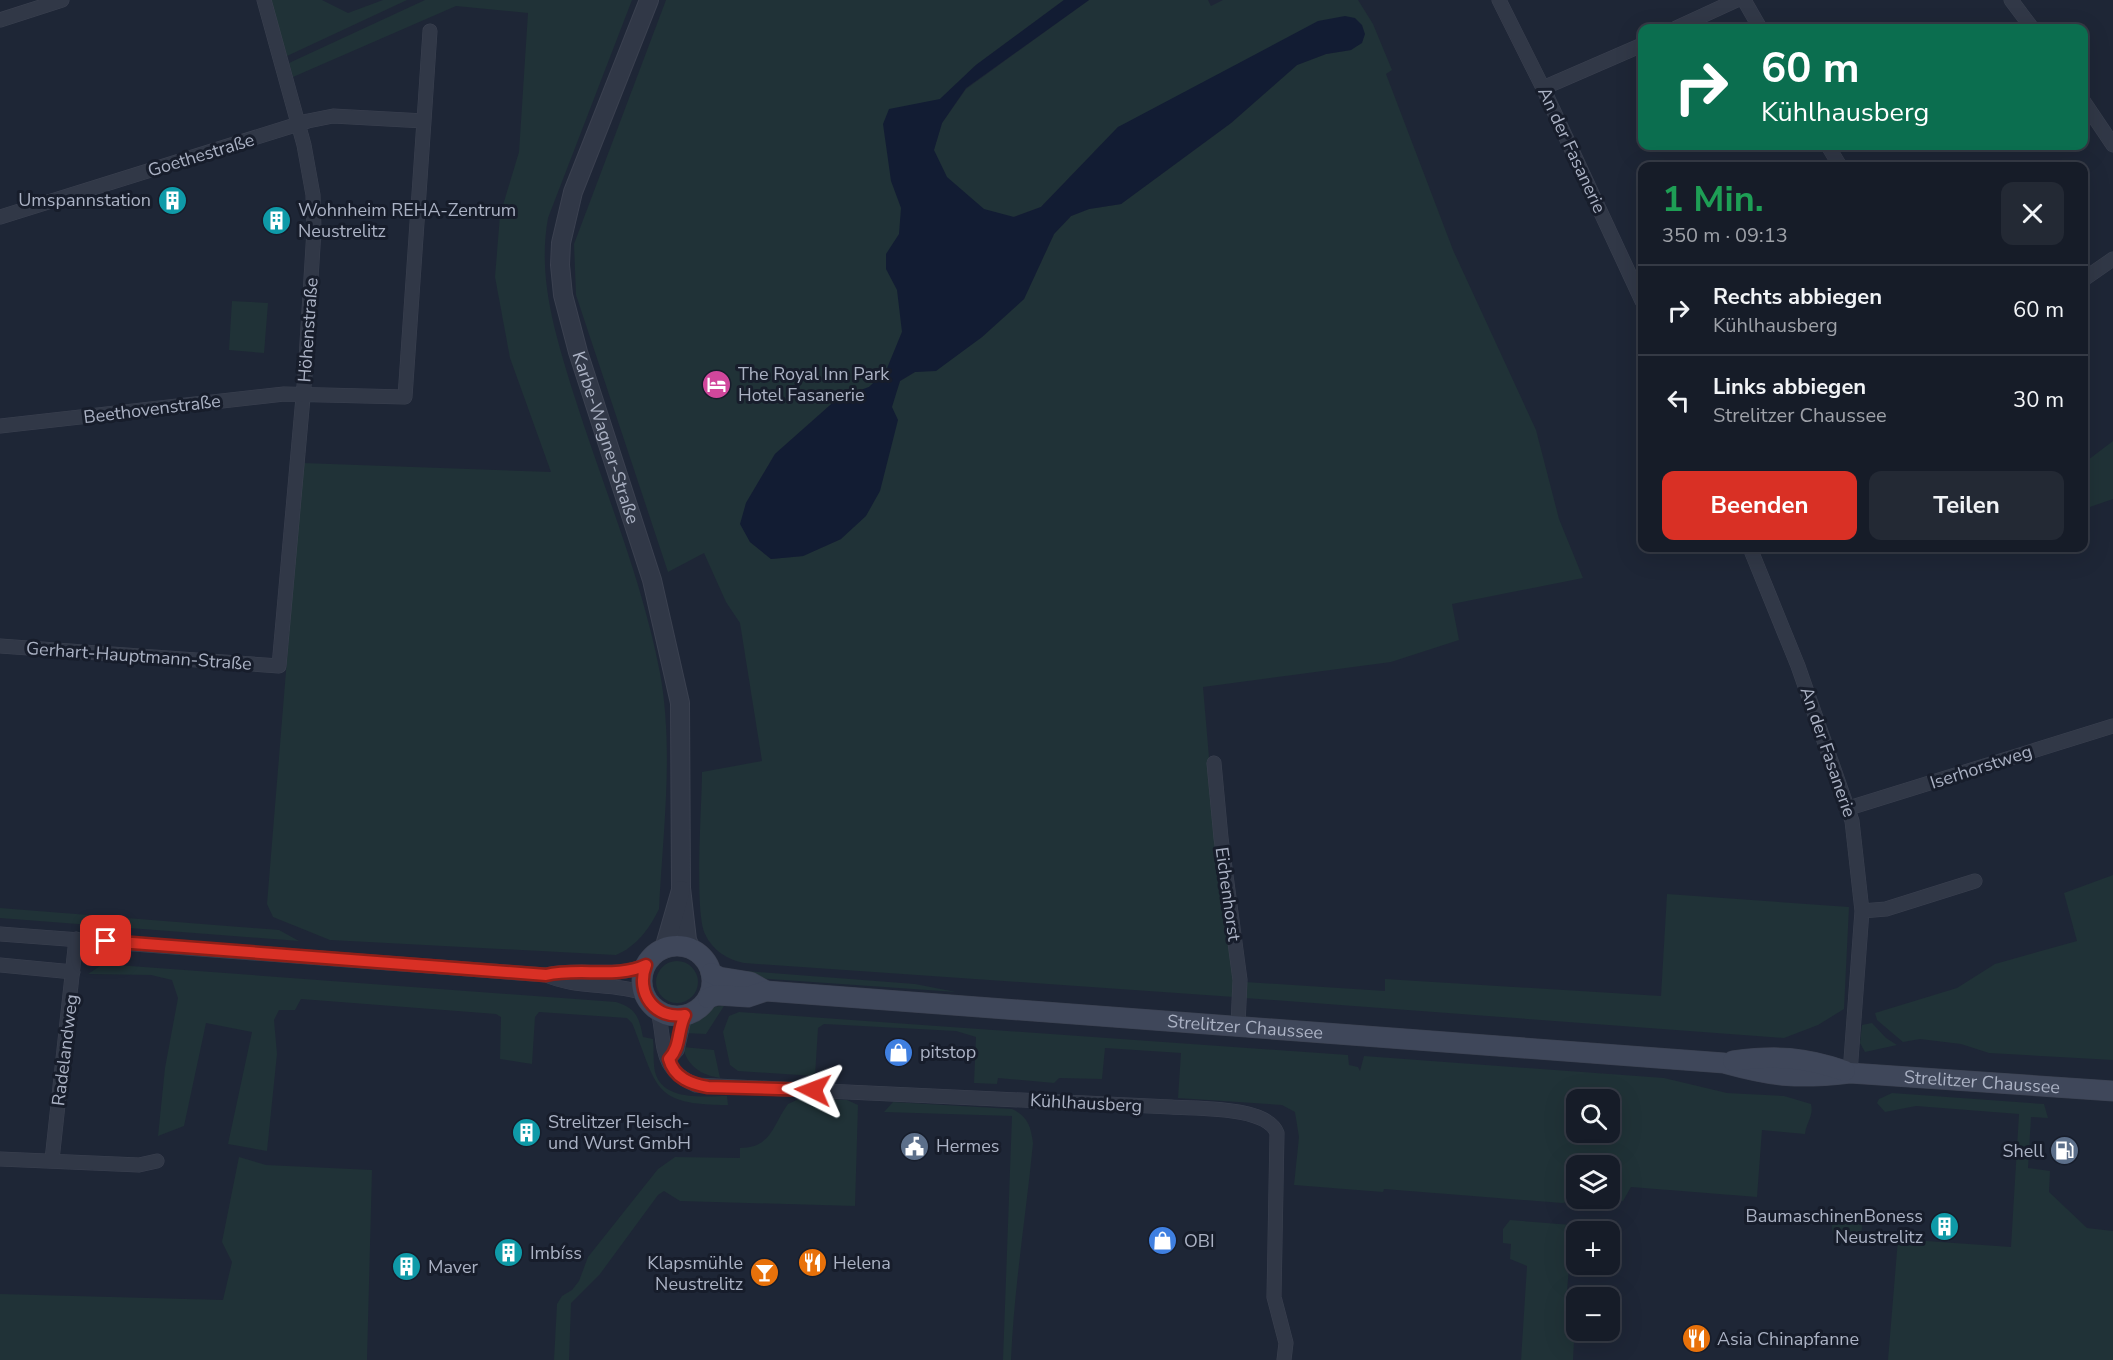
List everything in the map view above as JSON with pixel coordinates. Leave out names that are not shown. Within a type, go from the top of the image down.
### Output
[{"type":"main road","points":[[678,946],[691,949],[703,958],[711,973],[708,998],[698,1009],[685,1015],[672,1016],[658,1011],[644,993],[642,978],[646,965],[664,949],[678,946]]},
{"type":"main road","name":"Strelitzer Chaussee","points":[[711,973],[719,977],[750,982],[766,992]]},
{"type":"main road","name":"Strelitzer Chaussee","points":[[708,998],[717,995],[748,997],[766,992],[1238,1024],[1725,1062],[1767,1074],[1799,1077],[1850,1073],[2113,1091]]},
{"type":"street","points":[[0,20],[62,0]]},
{"type":"street","name":"Höhenstraße","points":[[264,0],[313,195],[314,230],[304,392],[279,666]]},
{"type":"street","name":"Karbe-Wagner-Straße","points":[[649,0],[573,192],[561,243],[560,266],[563,295],[578,352],[652,580],[676,684],[682,730],[681,888],[687,940],[691,949]]},
{"type":"street","name":"An der Fasanerie","points":[[1499,0],[1544,88],[1638,292]]},
{"type":"street","points":[[1685,24],[1737,0]]},
{"type":"street","points":[[1743,0],[1758,24]]},
{"type":"street","points":[[2011,0],[2029,24]]},
{"type":"street","points":[[424,122],[430,31]]},
{"type":"street","points":[[1544,88],[1638,47]]},
{"type":"street","points":[[2088,108],[2113,146]]},
{"type":"street","name":"Goethestraße","points":[[0,217],[297,124],[333,116],[424,122]]},
{"type":"street","name":"Beethovenstraße","points":[[0,426],[304,392],[405,397],[424,122]]},
{"type":"street","points":[[2088,276],[2113,259]]},
{"type":"street","name":"An der Fasanerie","points":[[1752,552],[1798,666],[1849,808],[1858,854],[1862,911],[1850,1073]]},
{"type":"street","name":"Gerhart-Hauptmann-Straße","points":[[0,646],[279,666]]},
{"type":"street","name":"Iserhorstweg","points":[[1849,808],[2113,726]]},
{"type":"street","name":"Eichenhorst","points":[[1214,763],[1239,980],[1238,1024]]},
{"type":"street","points":[[1862,911],[1886,909],[1975,881]]},
{"type":"street","name":"Karbe-Wagner-Straße","points":[[664,949],[681,888]]},
{"type":"street","points":[[0,934],[546,975],[566,970],[627,971],[646,965]]},
{"type":"street","name":"Radelandweg","points":[[52,1160],[76,939]]},
{"type":"street","points":[[0,965],[73,972]]},
{"type":"street","points":[[546,975],[564,983],[626,988],[644,993]]},
{"type":"street","name":"Kühlhausberg","points":[[658,1011],[662,1049],[677,1074],[686,1081],[708,1087],[1171,1107],[1246,1113],[1268,1120],[1277,1132],[1274,1297],[1286,1343],[1284,1360]]},
{"type":"street","points":[[669,1059],[677,1050],[681,1023],[685,1015]]},
{"type":"street","points":[[0,1159],[139,1166],[157,1161]]},
{"type":"shaded area","points":[[270,0],[322,0],[348,13],[383,0],[407,0],[287,56]]},
{"type":"shaded area","points":[[425,0],[632,0],[548,218],[545,241],[547,285],[555,329],[574,395],[643,602],[660,673],[664,702],[667,761],[659,909],[642,936],[630,947],[616,955],[330,940],[273,917],[267,904],[303,463],[551,472],[510,358],[495,277],[500,215],[519,152],[528,13],[456,6],[293,77],[289,63]]},
{"type":"shaded area","points":[[666,0],[1064,0],[976,65],[940,99],[934,149],[942,123],[966,89],[1089,0],[1208,0],[1211,6],[1223,0],[1358,0],[1373,24],[1392,70],[1386,74],[1453,250],[1536,430],[1559,519],[1583,578],[1452,604],[1459,640],[1391,662],[1203,687],[1216,839],[1235,980],[1234,997],[738,962],[726,957],[716,949],[705,934],[700,903],[699,856],[702,772],[762,761],[740,623],[726,602],[704,553],[668,572],[576,295],[574,244]],"holes":[[[1365,34],[1351,50],[1326,54],[1297,65],[1231,123],[1121,204],[1089,209],[1071,216],[1054,234],[1024,299],[982,337],[936,370],[915,372],[900,381],[841,539],[803,556],[771,559],[750,542],[741,524],[746,503],[775,454],[837,399],[869,387],[886,371],[902,332],[1013,217],[1041,207],[1118,127]]]},
{"type":"shaded area","points":[[232,301],[268,303],[264,353],[229,350]]},
{"type":"shaded area","points":[[2113,441],[2113,499],[2088,508],[2088,460]]},
{"type":"shaded area","points":[[2113,875],[2113,1060],[1989,1053],[1961,1044],[1920,1039],[1903,1042],[1877,1020],[1875,1013],[1957,988],[1995,964],[2077,941],[2064,893]]},
{"type":"shaded area","points":[[1667,894],[1849,907],[1844,1009],[1818,1025],[1784,1038],[1245,998],[1245,982],[1385,991],[1385,979],[1661,996]]},
{"type":"shaded area","points":[[0,908],[279,930],[299,941],[0,918]]},
{"type":"shaded area","points":[[677,961],[692,967],[698,982],[692,997],[677,1003],[662,997],[656,982],[662,967]]},
{"type":"shaded area","points":[[103,964],[616,1002],[628,1007],[636,1014],[643,1037],[653,1039],[655,1072],[659,1082],[675,1093],[727,1096],[728,1105],[684,1101],[671,1096],[661,1088],[653,1077],[632,1023],[627,1018],[539,1012],[535,1017],[532,1064],[500,1059],[501,1017],[496,1014],[301,999],[295,1010],[279,1010],[274,1020],[277,1054],[267,1151],[228,1144],[252,1032],[206,1023],[184,1126],[158,1136],[165,1068],[178,998],[172,980],[151,975],[88,974]]},
{"type":"shaded area","points":[[746,971],[915,984],[956,992],[741,977]]},
{"type":"shaded area","points":[[717,1006],[724,1006],[706,1034],[685,1033],[700,1013]]},
{"type":"shaded area","points":[[739,1012],[1348,1055],[1349,1065],[1358,1067],[1360,1071],[1364,1056],[1664,1078],[1727,1093],[1784,1096],[1811,1104],[1811,1112],[1805,1134],[1762,1130],[1757,1197],[1631,1187],[1623,1201],[1620,1201],[1620,1155],[1566,1155],[1566,1203],[1384,1189],[1383,1192],[1294,1185],[1299,1137],[1295,1112],[1282,1105],[1178,1098],[1181,1053],[1105,1048],[1102,1079],[1059,1078],[1054,1083],[998,1078],[997,1084],[974,1083],[976,1037],[956,1031],[824,1024],[818,1028],[815,1076],[738,1071],[730,1065],[723,1032],[729,1016]]},
{"type":"shaded area","points":[[1872,1023],[1886,1038],[1897,1045],[1865,1052],[1860,1043],[1862,1025]]},
{"type":"shaded area","points":[[683,1047],[714,1050],[720,1078],[707,1075],[691,1064]]},
{"type":"shaded area","points":[[1892,1093],[2044,1104],[2048,1118],[2031,1117],[2028,1168],[2050,1171],[2049,1192],[2087,1228],[2113,1231],[2113,1360],[1888,1360],[1898,1239],[2011,1247],[2019,1114],[1916,1106],[1885,1112],[1877,1103],[1879,1099]]},
{"type":"shaded area","points":[[801,1098],[847,1100],[858,1105],[855,1206],[680,1201],[664,1191],[658,1195],[600,1274],[571,1303],[569,1360],[554,1360],[557,1304],[562,1296],[572,1290],[579,1281],[588,1257],[658,1169],[675,1157],[740,1158],[740,1148],[759,1144],[770,1134],[788,1104]]},
{"type":"shaded area","points":[[893,1102],[1012,1109],[1025,1118],[1033,1143],[1017,1279],[1011,1360],[1003,1360],[1012,1116],[884,1112]]},
{"type":"shaded area","points":[[239,1157],[266,1165],[372,1170],[367,1360],[0,1360],[0,1294],[223,1300],[232,1262],[222,1242]]},
{"type":"shaded area","points":[[1847,1212],[1858,1216],[1862,1227],[1858,1238],[1847,1242],[1836,1238],[1832,1227],[1836,1216]]},
{"type":"shaded area","points":[[1510,1220],[1566,1225],[1566,1275],[1568,1275],[1566,1287],[1566,1341],[1574,1341],[1573,1360],[1521,1360],[1527,1266],[1510,1259],[1511,1244],[1503,1243],[1503,1229]]},
{"type":"water","points":[[1064,0],[1089,0],[966,88],[942,123],[934,150],[947,177],[984,209],[1014,217],[1041,207],[1118,127],[1318,21],[1345,16],[1355,18],[1362,25],[1365,34],[1362,43],[1351,50],[1326,54],[1297,65],[1231,123],[1121,204],[1089,209],[1071,216],[1054,234],[1024,299],[982,337],[936,371],[915,372],[900,381],[892,407],[898,420],[880,491],[866,516],[841,539],[803,556],[771,559],[750,542],[740,524],[746,503],[775,454],[837,399],[869,387],[886,371],[902,332],[897,290],[886,269],[886,254],[899,234],[901,208],[891,181],[883,124],[889,109],[940,99],[976,65]]},
{"type":"place","name":"Umspannstation","points":[[172,200]]},
{"type":"place","name":"Wohnheim REHA-Zentrum Neustrelitz","points":[[277,220]]},
{"type":"place","name":"The Royal Inn Park Hotel Fasanerie","points":[[717,384]]},
{"type":"place","name":"pitstop","points":[[899,1052]]},
{"type":"place","name":"Strelitzer Fleisch- und Wurst GmbH","points":[[527,1132]]},
{"type":"place","name":"Hermes","points":[[915,1146]]},
{"type":"place","name":"Shell","points":[[2065,1151]]},
{"type":"place","name":"BaumaschinenBoness Neustrelitz","points":[[1944,1226]]},
{"type":"place","name":"OBI","points":[[1163,1241]]},
{"type":"place","name":"Imbíss","points":[[509,1253]]},
{"type":"place","name":"Helena","points":[[812,1263]]},
{"type":"place","name":"Maver","points":[[407,1267]]},
{"type":"place","name":"Klapsmühle Neustrelitz","points":[[764,1273]]},
{"type":"place","name":"Asia Chinapfanne","points":[[1696,1339]]},
{"type":"route","points":[[106,941],[546,975],[566,970],[627,971],[646,965],[642,978],[644,993],[650,1003],[665,1014],[685,1015],[681,1023],[677,1050],[669,1059],[671,1067],[686,1081],[708,1087],[813,1090]]}]
